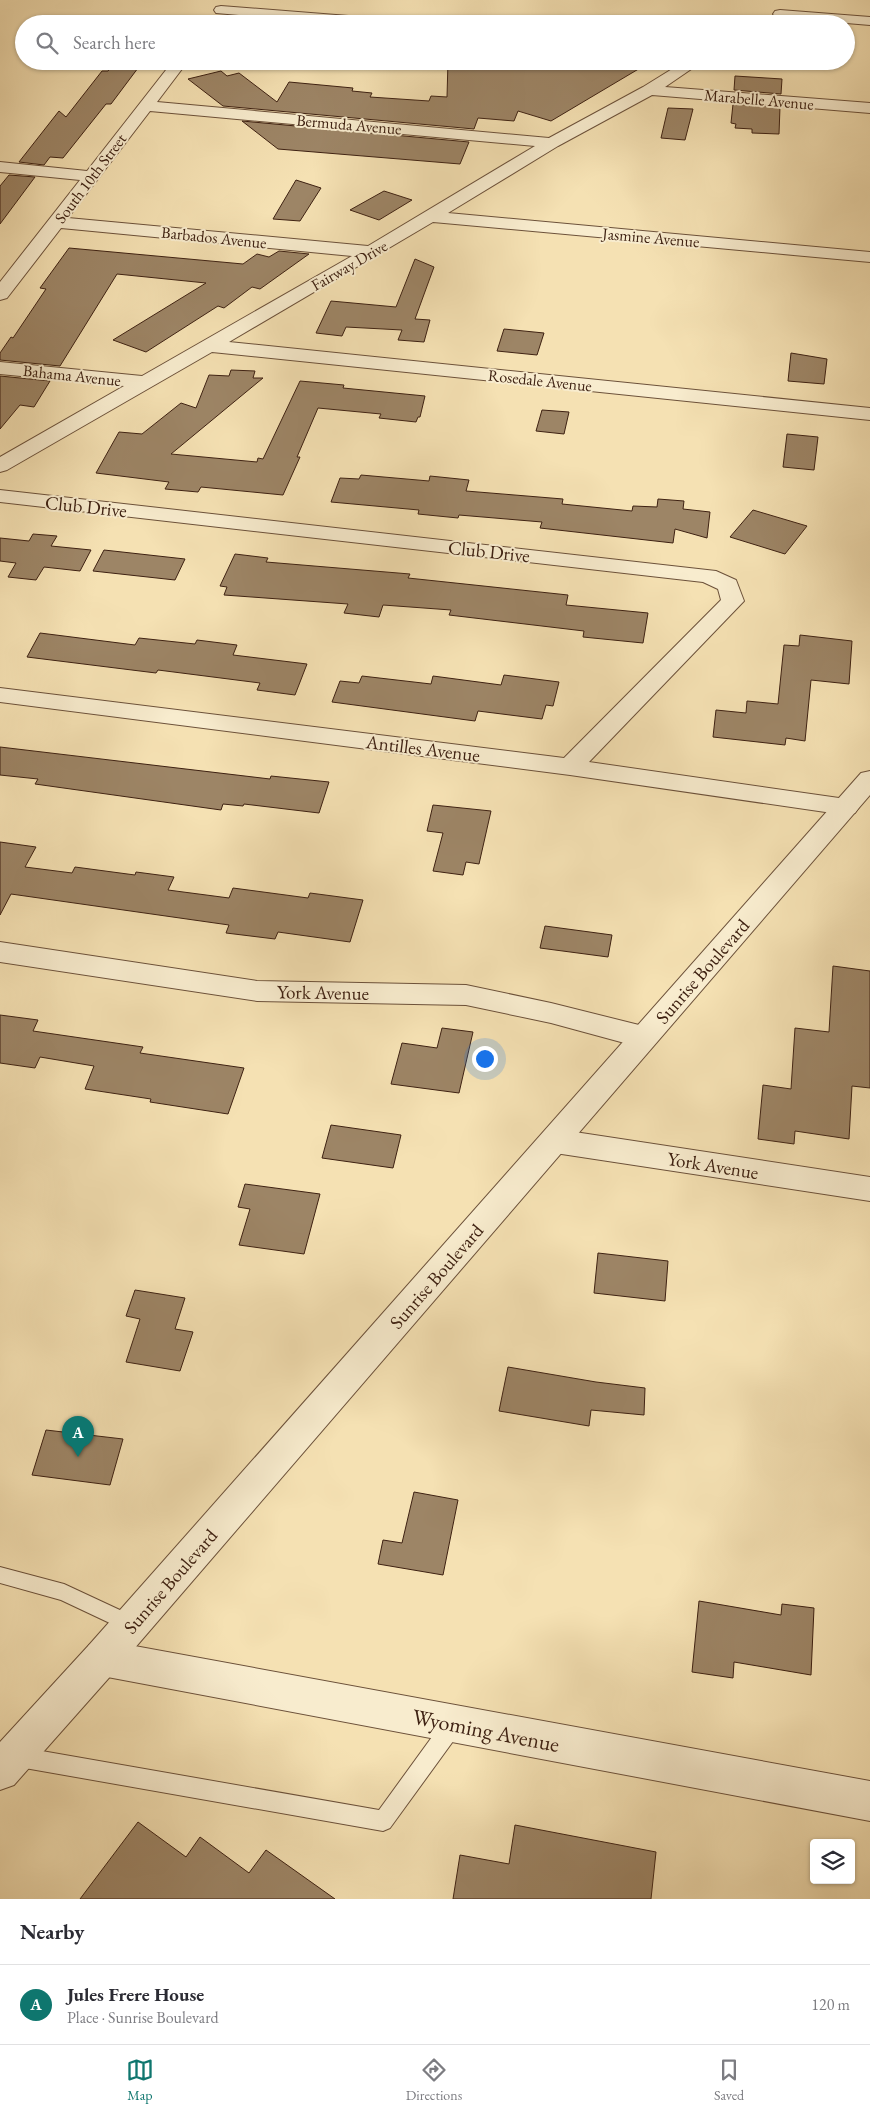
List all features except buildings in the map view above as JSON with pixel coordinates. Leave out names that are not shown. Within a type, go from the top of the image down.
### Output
[{"type":"street","points":[[779,15],[804,0]]},
{"type":"street","points":[[217,15],[225,5],[317,15]]},
{"type":"street","points":[[855,20],[870,21]]},
{"type":"street","name":"South 10th Street","points":[[0,294],[173,70]]},
{"type":"street","name":"Fairway Drive","points":[[0,466],[431,217],[552,143],[681,70]]},
{"type":"street","name":"Marabelle Avenue","points":[[649,90],[870,108]]},
{"type":"street","name":"Bermuda Avenue","points":[[145,106],[552,143]]},
{"type":"street","points":[[0,167],[91,176]]},
{"type":"street","name":"Jasmine Avenue","points":[[431,217],[870,257]]},
{"type":"street","name":"Barbados Avenue","points":[[57,222],[371,252]]},
{"type":"street","name":"Rosedale Avenue","points":[[210,346],[870,414]]},
{"type":"street","name":"Bahama Avenue","points":[[0,368],[144,382]]},
{"type":"street","name":"Club Drive","points":[[0,496],[708,576],[728,585],[733,601],[570,767]]},
{"type":"street","name":"Antilles Avenue","points":[[0,694],[570,767],[846,808]]},
{"type":"street","name":"Sunrise Boulevard","points":[[7,1764],[555,1141],[870,779]]},
{"type":"street","name":"York Avenue","points":[[0,952],[257,991],[466,995],[551,1013],[644,1037]]},
{"type":"street","name":"York Avenue","points":[[555,1141],[870,1189]]},
{"type":"street","name":"Wyoming Avenue","points":[[102,1658],[870,1801]]},
{"type":"lane","points":[[0,1575],[64,1592],[131,1624]]},
{"type":"lane","points":[[7,1764],[383,1820],[454,1724]]},
{"type":"place","name":"Jules Frere House","points":[[78,1457]]}]
